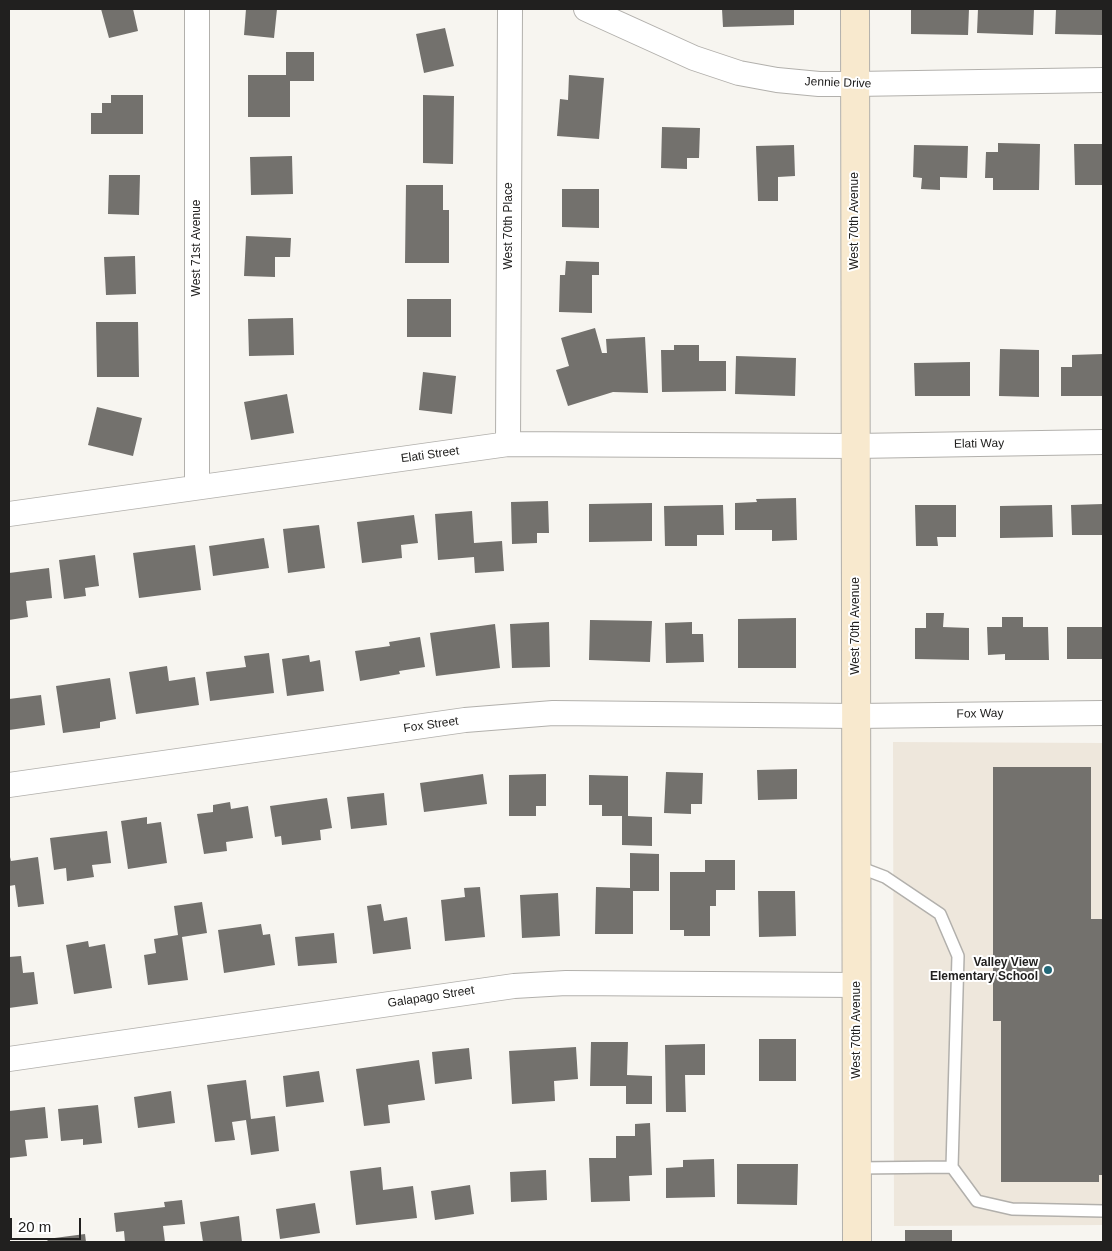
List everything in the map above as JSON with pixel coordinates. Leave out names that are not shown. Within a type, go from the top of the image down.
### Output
[{"type":"main road","name":"West 70th Avenue","points":[[855,9],[857,1242]]},
{"type":"street","name":"West 71st Avenue","points":[[197,9],[197,487]]},
{"type":"street","name":"West 70th Place","points":[[508,444],[510,9]]},
{"type":"street","name":"Jennie Drive","points":[[586,9],[694,58],[739,73],[786,81],[819,84],[855,84],[1103,80]]},
{"type":"street","name":"Elati Way","points":[[855,446],[1103,442]]},
{"type":"street","name":"Elati Street","points":[[9,514],[508,444],[855,446]]},
{"type":"street","name":"Fox Street","points":[[9,785],[465,720],[553,713],[856,716]]},
{"type":"street","name":"Fox Way","points":[[856,716],[1103,713]]},
{"type":"street","name":"Galapago Street","points":[[9,1059],[514,986],[566,983],[857,985]]},
{"type":"lane","points":[[856,866],[885,877],[940,914],[958,956],[952,1168],[976,1201],[1012,1209],[1103,1211]]},
{"type":"lane","points":[[857,1168],[952,1168]]},
{"type":"shaded area","points":[[893,742],[1103,743],[1103,1225],[894,1226]]},
{"type":"building","points":[[101,9],[133,9],[138,31],[109,38]]},
{"type":"building","points":[[246,9],[277,9],[274,38],[244,35]]},
{"type":"building","points":[[722,9],[794,9],[794,25],[723,27]]},
{"type":"building","points":[[911,9],[969,9],[968,35],[911,34]]},
{"type":"building","points":[[978,9],[1034,9],[1033,35],[977,33]]},
{"type":"building","points":[[1056,9],[1103,9],[1103,35],[1055,34]]},
{"type":"building","points":[[445,28],[454,66],[424,73],[416,34]]},
{"type":"building","points":[[286,52],[314,52],[314,81],[290,81],[290,117],[248,117],[248,75],[286,75]]},
{"type":"building","points":[[569,75],[604,78],[599,139],[557,136],[560,99],[568,100]]},
{"type":"building","points":[[111,95],[143,95],[143,134],[91,134],[91,113],[102,113],[102,103],[111,103]]},
{"type":"building","points":[[423,95],[454,96],[453,164],[423,163]]},
{"type":"building","points":[[662,127],[700,128],[699,158],[687,158],[687,169],[661,168]]},
{"type":"building","points":[[998,143],[1040,144],[1039,190],[993,190],[993,178],[985,178],[986,152],[998,152]]},
{"type":"building","points":[[1074,144],[1103,144],[1103,185],[1075,185]]},
{"type":"building","points":[[794,145],[795,176],[778,177],[778,201],[758,201],[756,146]]},
{"type":"building","points":[[914,145],[968,146],[967,178],[940,177],[940,190],[921,189],[922,178],[913,177]]},
{"type":"building","points":[[292,156],[293,194],[251,195],[250,157]]},
{"type":"building","points":[[109,175],[140,175],[139,215],[108,214]]},
{"type":"building","points":[[406,185],[443,185],[443,210],[449,210],[449,263],[405,263]]},
{"type":"building","points":[[562,189],[599,189],[599,228],[562,227]]},
{"type":"building","points":[[246,236],[291,238],[290,257],[275,257],[275,277],[244,276]]},
{"type":"building","points":[[135,256],[136,294],[106,295],[104,257]]},
{"type":"building","points":[[566,261],[599,262],[599,275],[592,275],[592,313],[559,312],[560,275],[565,275]]},
{"type":"building","points":[[407,299],[451,299],[451,337],[407,337]]},
{"type":"building","points":[[293,318],[294,355],[249,356],[248,319]]},
{"type":"building","points":[[96,322],[138,322],[139,377],[97,377]]},
{"type":"building","points":[[595,328],[602,353],[607,353],[606,339],[645,337],[648,393],[613,392],[568,406],[556,370],[569,366],[561,338]]},
{"type":"building","points":[[674,345],[699,345],[699,361],[726,361],[726,391],[662,392],[661,350],[674,350]]},
{"type":"building","points":[[1000,349],[1039,350],[1039,397],[999,396]]},
{"type":"building","points":[[1103,354],[1103,396],[1061,396],[1061,367],[1072,367],[1072,355]]},
{"type":"building","points":[[736,356],[796,358],[795,396],[735,394]]},
{"type":"building","points":[[970,362],[970,396],[915,396],[914,363]]},
{"type":"building","points":[[423,372],[456,376],[452,414],[419,410]]},
{"type":"building","points":[[287,394],[294,433],[251,440],[244,402]]},
{"type":"building","points":[[97,407],[142,418],[133,456],[88,445]]},
{"type":"building","points":[[796,498],[797,540],[772,541],[772,530],[735,530],[735,503],[757,502],[756,499]]},
{"type":"building","points":[[548,501],[549,533],[537,533],[537,543],[512,544],[511,502]]},
{"type":"building","points":[[652,503],[652,541],[589,542],[589,504]]},
{"type":"building","points":[[1103,504],[1103,535],[1072,535],[1071,505]]},
{"type":"building","points":[[723,505],[724,535],[697,535],[697,546],[665,546],[664,506]]},
{"type":"building","points":[[915,505],[956,505],[956,537],[937,537],[938,546],[916,546]]},
{"type":"building","points":[[1052,505],[1053,537],[1000,538],[1000,506]]},
{"type":"building","points":[[472,511],[474,543],[502,541],[504,571],[475,573],[474,557],[438,560],[435,514]]},
{"type":"building","points":[[414,515],[418,543],[401,545],[402,558],[362,563],[357,522]]},
{"type":"building","points":[[319,525],[325,568],[288,573],[283,529]]},
{"type":"building","points":[[264,538],[269,568],[213,576],[209,546]]},
{"type":"building","points":[[195,545],[201,590],[139,598],[133,553]]},
{"type":"building","points":[[95,555],[99,586],[85,588],[86,596],[64,599],[59,560]]},
{"type":"building","points":[[49,568],[52,598],[26,601],[28,617],[9,620],[9,573]]},
{"type":"building","points":[[926,613],[944,613],[943,627],[969,628],[969,660],[915,659],[915,628],[926,628]]},
{"type":"building","points":[[1002,617],[1023,617],[1023,627],[1048,627],[1049,660],[1005,660],[1005,654],[988,655],[987,627],[1002,627]]},
{"type":"building","points":[[796,618],[796,668],[738,668],[738,619]]},
{"type":"building","points":[[590,620],[652,621],[650,662],[589,660]]},
{"type":"building","points":[[549,622],[550,667],[512,668],[510,624]]},
{"type":"building","points":[[692,622],[692,634],[703,634],[704,662],[666,663],[665,623]]},
{"type":"building","points":[[495,624],[500,668],[436,676],[430,633]]},
{"type":"building","points":[[1067,627],[1103,627],[1103,659],[1067,659]]},
{"type":"building","points":[[420,637],[425,667],[399,671],[400,674],[360,681],[355,651],[390,646],[389,642]]},
{"type":"building","points":[[269,653],[274,693],[210,701],[206,672],[246,667],[244,656]]},
{"type":"building","points":[[309,655],[310,662],[320,660],[324,691],[287,696],[282,659]]},
{"type":"building","points":[[167,666],[169,681],[195,677],[199,705],[136,714],[129,672]]},
{"type":"building","points":[[110,678],[116,719],[100,722],[100,728],[63,733],[56,686]]},
{"type":"building","points":[[41,695],[45,725],[9,730],[9,699]]},
{"type":"building","name":"Valley View Elementary School","points":[[993,767],[1091,767],[1091,919],[1103,919],[1103,1175],[1099,1175],[1099,1182],[1001,1182],[1001,1021],[993,1021]]},
{"type":"building","points":[[797,769],[797,799],[758,800],[757,770]]},
{"type":"building","points":[[666,772],[703,773],[702,804],[691,804],[691,814],[664,813]]},
{"type":"building","points":[[483,774],[487,804],[424,812],[420,783]]},
{"type":"building","points":[[546,774],[546,806],[536,806],[536,816],[509,816],[509,775]]},
{"type":"building","points":[[589,775],[628,776],[628,816],[652,817],[652,846],[622,845],[622,816],[602,816],[602,805],[589,805]]},
{"type":"building","points":[[384,793],[387,825],[351,829],[347,797]]},
{"type":"building","points":[[327,798],[332,828],[320,830],[321,840],[282,845],[281,836],[275,837],[270,806]]},
{"type":"building","points":[[230,802],[231,809],[248,806],[253,838],[226,842],[227,851],[204,854],[197,814],[213,812],[213,805]]},
{"type":"building","points":[[147,817],[147,824],[161,822],[167,863],[128,869],[121,821]]},
{"type":"building","points":[[107,831],[111,863],[92,865],[94,877],[67,881],[66,868],[54,870],[50,838]]},
{"type":"building","points":[[9,853],[11,861],[38,857],[44,904],[18,907],[15,885],[9,886]]},
{"type":"building","points":[[630,853],[659,854],[659,891],[633,891],[633,934],[595,934],[596,887],[630,888]]},
{"type":"building","points":[[705,860],[735,860],[735,890],[716,890],[716,906],[710,906],[710,936],[684,936],[684,930],[670,930],[670,872],[705,872]]},
{"type":"building","points":[[480,887],[485,937],[445,941],[441,900],[465,897],[464,888]]},
{"type":"building","points":[[758,891],[795,891],[796,936],[759,937]]},
{"type":"building","points":[[558,893],[560,936],[522,938],[520,895]]},
{"type":"building","points":[[202,902],[207,933],[182,937],[188,980],[148,985],[144,955],[156,953],[154,939],[178,935],[174,906]]},
{"type":"building","points":[[381,904],[384,921],[407,917],[411,949],[373,954],[367,906]]},
{"type":"building","points":[[261,924],[263,935],[270,934],[275,965],[224,973],[218,930]]},
{"type":"building","points":[[334,933],[337,963],[298,966],[295,937]]},
{"type":"building","points":[[88,941],[89,947],[105,944],[112,988],[74,994],[66,945]]},
{"type":"building","points":[[21,956],[23,973],[34,972],[38,1004],[9,1008],[9,957]]},
{"type":"building","points":[[759,1039],[796,1039],[796,1081],[759,1081]]},
{"type":"building","points":[[591,1042],[628,1042],[627,1075],[652,1076],[652,1104],[626,1104],[626,1086],[590,1086]]},
{"type":"building","points":[[705,1044],[705,1075],[685,1075],[686,1112],[666,1112],[665,1045]]},
{"type":"building","points":[[576,1047],[578,1079],[554,1081],[555,1101],[512,1104],[509,1051]]},
{"type":"building","points":[[469,1048],[472,1079],[435,1084],[432,1052]]},
{"type":"building","points":[[419,1060],[425,1100],[388,1105],[390,1123],[364,1126],[356,1069]]},
{"type":"building","points":[[319,1071],[324,1102],[286,1107],[283,1076]]},
{"type":"building","points":[[246,1080],[251,1119],[275,1116],[279,1151],[251,1155],[246,1120],[232,1122],[235,1140],[215,1142],[207,1085]]},
{"type":"building","points":[[171,1091],[175,1123],[138,1128],[134,1097]]},
{"type":"building","points":[[98,1105],[102,1143],[83,1145],[83,1139],[61,1141],[58,1109]]},
{"type":"building","points":[[45,1107],[48,1138],[25,1140],[27,1156],[9,1158],[9,1111]]},
{"type":"building","points":[[650,1123],[652,1175],[629,1176],[630,1201],[591,1202],[589,1158],[616,1158],[616,1136],[635,1136],[635,1124]]},
{"type":"building","points":[[714,1159],[715,1197],[666,1198],[666,1168],[683,1167],[683,1160]]},
{"type":"building","points":[[737,1164],[798,1164],[797,1205],[737,1204]]},
{"type":"building","points":[[381,1167],[383,1190],[413,1186],[417,1218],[356,1225],[350,1171]]},
{"type":"building","points":[[546,1170],[547,1200],[511,1202],[510,1172]]},
{"type":"building","points":[[470,1185],[474,1214],[435,1220],[431,1191]]},
{"type":"building","points":[[182,1200],[185,1224],[163,1226],[165,1242],[125,1242],[124,1231],[116,1232],[114,1213],[165,1207],[164,1202]]},
{"type":"building","points":[[315,1203],[320,1233],[280,1239],[276,1209]]},
{"type":"building","points":[[239,1216],[242,1242],[203,1242],[200,1222]]},
{"type":"building","points":[[905,1230],[952,1230],[952,1242],[905,1242]]},
{"type":"building","points":[[85,1234],[86,1242],[48,1242],[47,1239]]},
{"type":"place","name":"Valley View Elementary School","points":[[1048,970]]}]
